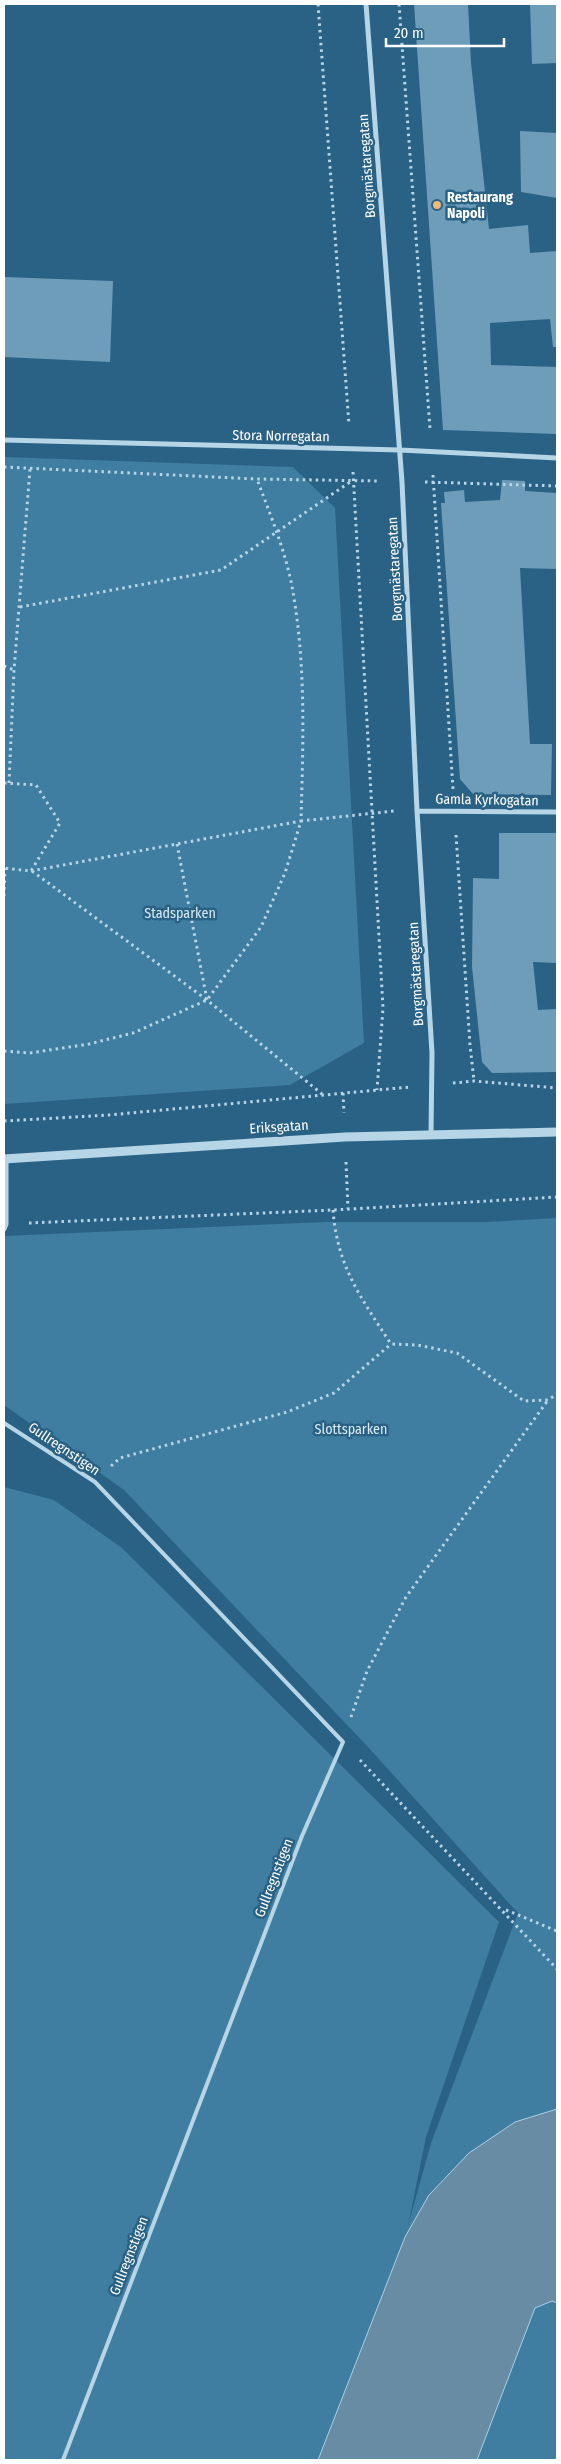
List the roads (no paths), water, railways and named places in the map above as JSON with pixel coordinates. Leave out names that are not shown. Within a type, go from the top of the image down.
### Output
[{"type":"street","name":"Borgmästaregatan","points":[[366,4],[402,482],[417,811],[432,1053],[431,1135]]},
{"type":"street","name":"Stora Norregatan","points":[[4,440],[351,448],[557,458]]},
{"type":"street","name":"Gamla Kyrkogatan","points":[[417,811],[557,812]]},
{"type":"street","name":"Eriksgatan","points":[[5,1159],[345,1137],[557,1132]]},
{"type":"street","points":[[5,1159],[5,1226]]},
{"type":"lane","name":"Gullregnstigen","points":[[4,1423],[95,1482],[343,1742],[302,1836],[63,2460]]},
{"type":"place","name":"Restaurang Napoli","points":[[437,205]]},
{"type":"park label","name":"Stadsparken","points":[[180,913]]},
{"type":"park label","name":"Slottsparken","points":[[351,1429]]}]
